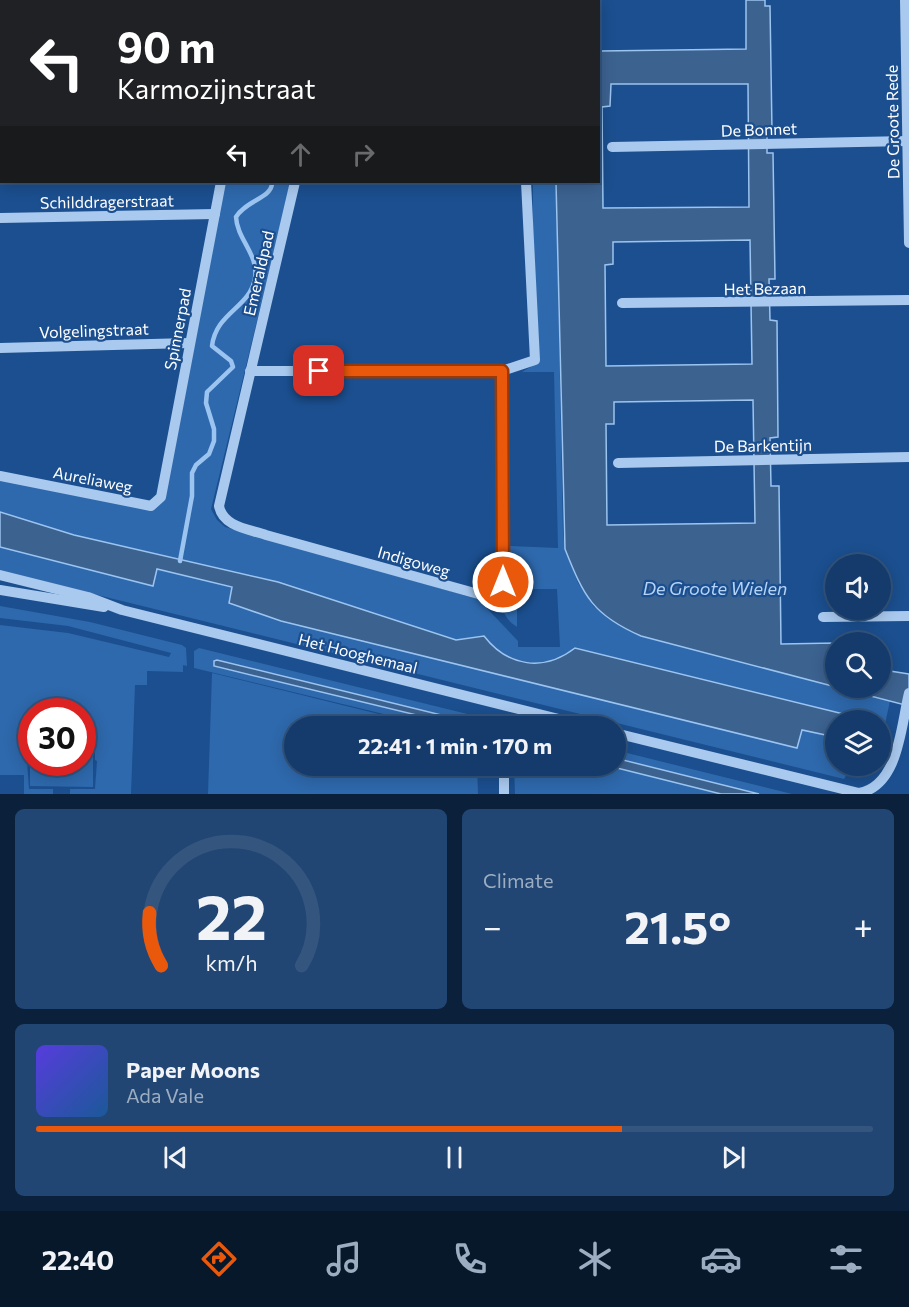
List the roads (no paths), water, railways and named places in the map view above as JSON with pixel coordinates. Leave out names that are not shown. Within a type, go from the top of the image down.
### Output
[{"type":"street","name":"De Groote Rede","points":[[904,0],[907,43],[909,243]]},
{"type":"street","name":"De Bonnet","points":[[612,147],[907,141]]},
{"type":"street","name":"Spinnerpad","points":[[163,482],[221,183]]},
{"type":"street","name":"Emeraldpad","points":[[250,371],[295,183]]},
{"type":"street","points":[[250,371],[502,371],[535,360],[526,183]]},
{"type":"street","name":"Schilddragerstraat","points":[[0,218],[215,214]]},
{"type":"street","name":"Het Bezaan","points":[[622,303],[909,300]]},
{"type":"street","name":"Volgelingstraat","points":[[0,348],[189,343]]},
{"type":"street","name":"Indigoweg","points":[[250,371],[219,506],[225,520],[266,535],[489,597],[497,592],[503,582],[502,371]]},
{"type":"street","name":"De Barkentijn","points":[[618,462],[909,458]]},
{"type":"street","name":"Aureliaweg","points":[[0,476],[151,506],[161,497],[163,482]]},
{"type":"street","name":"Het Hooghemaal","points":[[0,575],[88,597],[122,610]]},
{"type":"street","name":"Het Hooghemaal","points":[[0,590],[122,610],[547,716]]},
{"type":"street","points":[[823,617],[909,616]]},
{"type":"street","points":[[626,736],[859,793],[872,789],[881,782],[890,768],[909,693]]},
{"type":"street","points":[[504,776],[504,794]]},
{"type":"water","name":"De Groote Wielen","points":[[600,0],[601,51],[746,49],[746,0],[765,0],[765,6],[770,6],[772,131],[767,131],[767,153],[773,153],[775,279],[769,279],[770,320],[777,321],[778,437],[770,438],[771,486],[779,486],[781,644],[825,643],[825,684],[641,636],[601,612],[592,603],[578,580],[565,549],[556,183],[600,183]],"holes":[[[611,84],[748,84],[749,207],[603,208],[602,107],[610,106]],[[750,240],[752,364],[606,366],[605,265],[613,264],[613,242]],[[753,400],[755,523],[607,525],[606,424],[614,424],[614,402]]]},
{"type":"water","points":[[0,512],[74,535],[278,582],[456,640],[484,636],[504,654],[527,663],[551,661],[575,648],[827,710],[825,710],[825,735],[802,730],[797,748],[281,621],[229,603],[232,587],[157,569],[153,586],[0,547]]},
{"type":"water","points":[[217,660],[445,716],[421,716],[214,666],[214,661]]},
{"type":"water","points":[[891,671],[909,674],[909,706],[878,698],[891,698]]},
{"type":"water","points":[[626,761],[759,794],[721,794],[626,770]]},
{"type":"waterway","points":[[180,561],[192,496],[192,473],[196,465],[209,454],[214,441],[214,429],[206,403],[207,392],[233,367],[231,361],[212,346],[220,325],[247,296],[255,278],[254,262],[240,233],[236,217],[240,211],[264,196],[272,183]]}]
